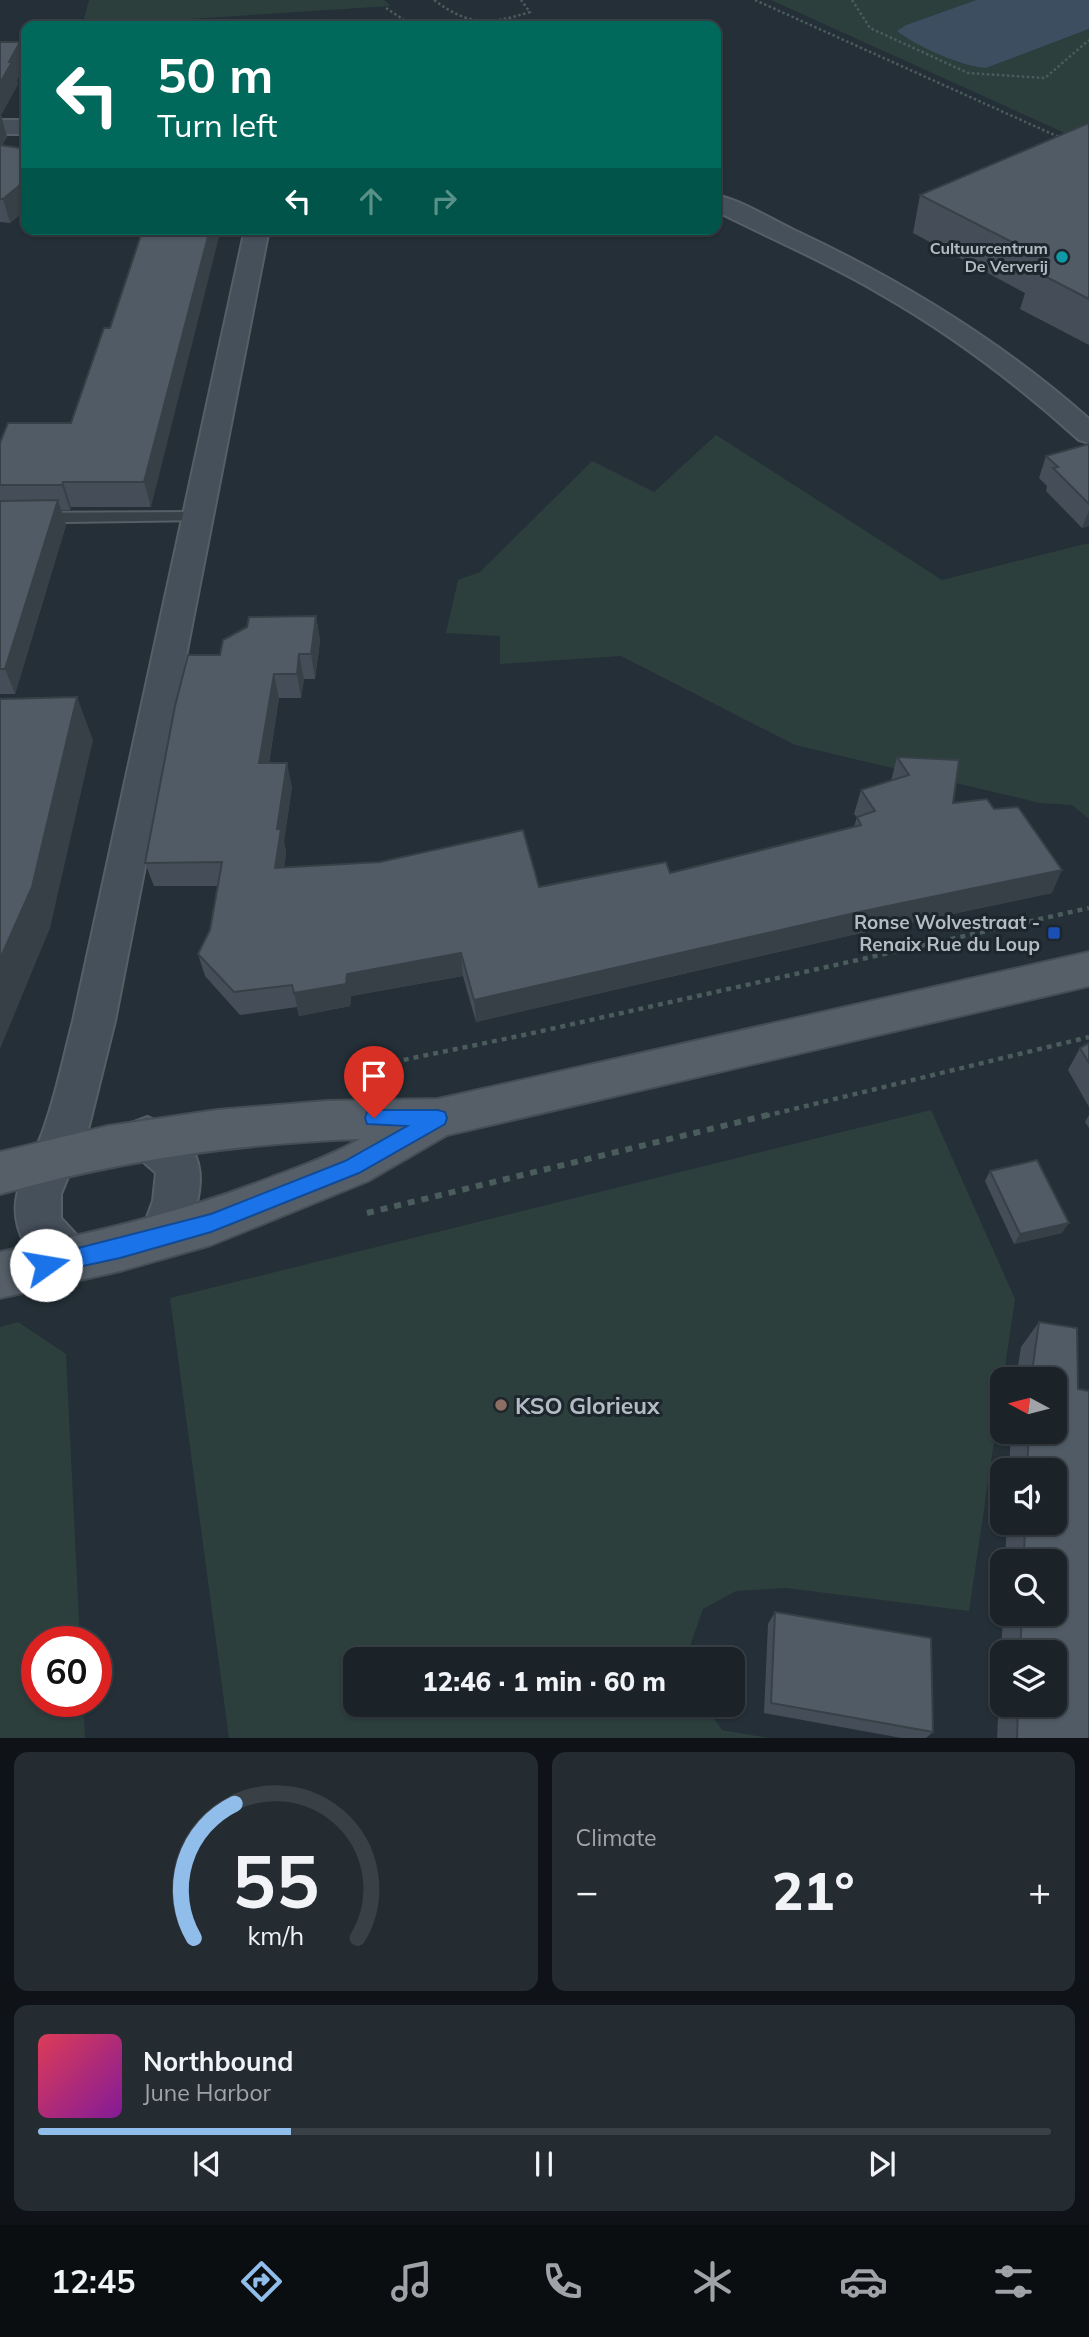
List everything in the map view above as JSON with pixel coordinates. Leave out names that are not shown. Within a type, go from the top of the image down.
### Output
[{"type":"main road","points":[[0,1173],[147,1137],[195,1130],[352,1118],[438,1118],[1089,970]]},
{"type":"main road","points":[[0,1276],[211,1223],[352,1167],[438,1118]]},
{"type":"street","points":[[0,127],[21,127]]},
{"type":"street","points":[[721,205],[915,303],[991,353],[1051,399],[1089,434]]},
{"type":"street","points":[[68,1259],[49,1245],[36,1204],[41,1180],[66,1130],[93,1021],[256,235]]},
{"type":"street","points":[[147,1137],[176,1165],[179,1184],[174,1208],[163,1236]]},
{"type":"lane","points":[[0,518],[198,517]]},
{"type":"path","points":[[433,0],[453,15],[470,21]]},
{"type":"path","points":[[498,21],[530,12],[521,0]]},
{"type":"path","points":[[755,0],[1065,140]]},
{"type":"path","points":[[852,0],[870,29],[968,73],[1045,78],[1089,40]]},
{"type":"path","points":[[386,8],[405,21]]},
{"type":"path","points":[[340,1072],[524,1035],[1089,908]]},
{"type":"path","points":[[353,1216],[1089,1037]]},
{"type":"green space","points":[[89,0],[384,0],[391,6],[159,21],[83,21]]},
{"type":"green space","points":[[771,0],[976,0],[906,25],[901,34],[953,60],[975,67],[986,68],[1089,29],[1089,144]]},
{"type":"green space","points":[[716,435],[942,580],[1089,543],[1089,819],[1072,805],[1040,803],[795,745],[621,656],[500,664],[500,636],[446,633],[458,580],[480,572],[592,461],[654,492]]},
{"type":"green space","name":"KSO Glorieux","points":[[931,1110],[1015,1299],[1005,1367],[990,1367],[990,1444],[994,1444],[969,1611],[786,1588],[736,1591],[703,1609],[690,1647],[343,1647],[343,1717],[713,1717],[722,1730],[768,1738],[229,1738],[170,1298]]},
{"type":"green space","points":[[18,1322],[66,1354],[79,1626],[21,1626],[21,1717],[84,1717],[85,1738],[0,1738],[0,1327]]},
{"type":"water","points":[[976,0],[1089,0],[1089,29],[986,68],[940,55],[897,31],[906,25]]},
{"type":"building","points":[[0,42],[20,42],[0,83]]},
{"type":"building","points":[[1089,123],[1089,299],[1031,269],[1049,261],[920,195]]},
{"type":"building","points":[[0,145],[21,148],[21,184],[0,199]]},
{"type":"building","points":[[141,235],[208,235],[144,482],[0,485],[0,443],[8,423],[71,423],[104,328],[110,328]]},
{"type":"building","points":[[1089,444],[1089,504],[1053,468],[1058,467],[1046,456]]},
{"type":"building","points":[[58,500],[5,669],[0,669],[0,501]]},
{"type":"building","points":[[316,616],[311,654],[299,654],[297,674],[274,674],[259,763],[287,763],[277,829],[281,829],[275,868],[380,862],[523,830],[539,887],[666,862],[670,873],[861,825],[857,817],[875,811],[861,790],[909,775],[897,757],[959,760],[953,803],[987,799],[994,809],[1018,807],[1062,870],[859,912],[474,1000],[461,953],[347,974],[346,984],[294,993],[292,985],[234,992],[198,954],[210,930],[222,862],[145,863],[175,706],[188,655],[220,655],[223,640],[247,627],[249,617]]},
{"type":"building","points":[[77,697],[32,887],[0,959],[0,699]]},
{"type":"building","points":[[1089,1043],[1089,1063],[1080,1048]]},
{"type":"building","points":[[1037,1160],[1069,1223],[1020,1234],[990,1171]]},
{"type":"building","points":[[1039,1322],[1077,1328],[1078,1389],[1089,1391],[1089,1738],[1017,1738],[1018,1717],[1067,1717],[1067,1640],[1021,1640],[1021,1626],[1067,1626],[1067,1549],[1024,1549],[1025,1535],[1067,1535],[1067,1458],[1028,1458],[1028,1444],[1068,1444],[1068,1367],[1033,1367]]},
{"type":"building","points":[[775,1612],[931,1638],[933,1732],[771,1703]]},
{"type":"place","name":"Cultuurcentrum De Ververij","points":[[1062,257]]},
{"type":"place","name":"Ronse Wolvestraat - Renaix Rue du Loup","points":[[1054,933]]},
{"type":"place","name":"KSO Glorieux","points":[[501,1405]]},
{"type":"route","points":[[46,1265],[120,1249],[211,1223],[352,1167],[438,1118],[374,1118]]}]
